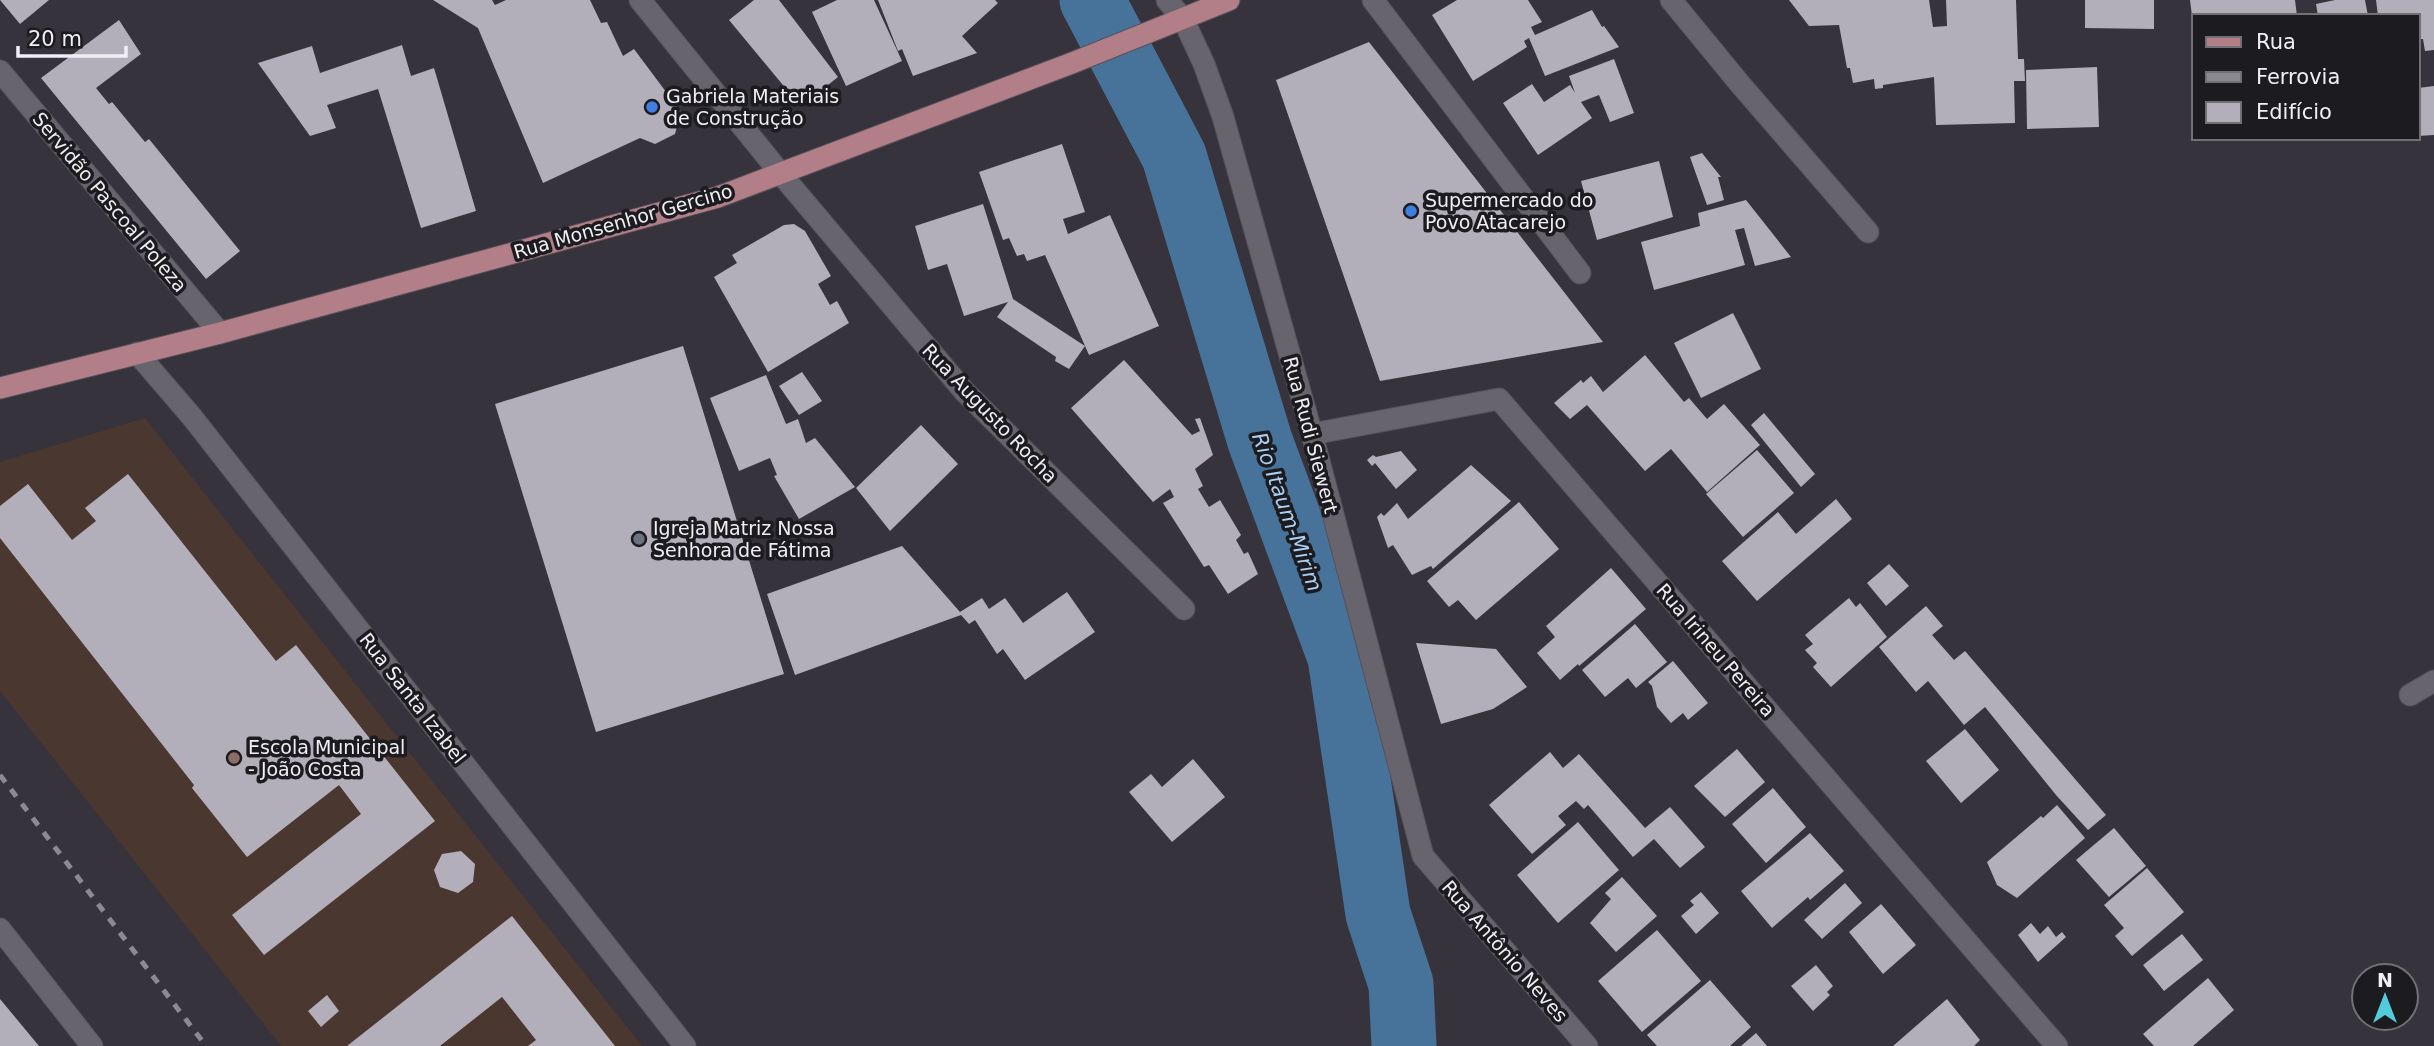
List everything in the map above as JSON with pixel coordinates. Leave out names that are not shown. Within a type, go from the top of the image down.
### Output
[{"type":"main road","name":"Rua Monsenhor Gercino","points":[[0,388],[220,333],[718,197],[1072,63],[1228,0]]},
{"type":"street","name":"Rua Augusto Rocha","points":[[640,0],[781,174],[964,391],[1184,609]]},
{"type":"street","name":"Rua Rudi Siewert","points":[[1167,0],[1183,19],[1223,117],[1423,856]]},
{"type":"street","points":[[1373,0],[1580,273]]},
{"type":"street","points":[[1671,0],[1868,232]]},
{"type":"street","name":"Servidão Pascoal Poleza","points":[[0,71],[220,333]]},
{"type":"street","name":"Rua Santa Izabel","points":[[137,353],[199,426],[685,1046]]},
{"type":"street","name":"Rua Irineu Pereira","points":[[1311,435],[1499,399],[2057,1046]]},
{"type":"street","points":[[2410,695],[2434,681]]},
{"type":"street","name":"Rua Antônio Neves","points":[[1423,856],[1587,1046]]},
{"type":"street","points":[[0,929],[92,1046]]},
{"type":"shaded area","name":"Escola Municipal - João Costa","points":[[145,418],[642,1046],[281,1046],[0,691],[0,462]]},
{"type":"building","points":[[0,0],[49,0],[20,24]]},
{"type":"building","points":[[433,0],[492,0],[495,5],[506,0],[590,0],[601,23],[607,22],[623,56],[634,49],[681,112],[675,134],[655,144],[640,138],[543,183],[478,28]]},
{"type":"building","points":[[754,0],[779,0],[838,77],[813,97],[792,96],[729,20]]},
{"type":"building","points":[[837,0],[874,0],[902,61],[846,86],[812,12]]},
{"type":"building","points":[[878,0],[995,0],[998,3],[962,36],[977,53],[913,76],[902,49],[898,51]]},
{"type":"building","points":[[1457,0],[1528,0],[1542,22],[1531,27],[1535,35],[1592,10],[1619,47],[1545,76],[1529,38],[1524,41],[1527,47],[1473,81],[1432,15]]},
{"type":"building","points":[[1789,0],[1929,0],[1933,27],[1947,26],[1946,0],[2016,0],[2018,59],[2024,59],[2025,81],[2014,81],[2015,123],[1936,125],[1934,77],[1883,85],[1883,88],[1875,89],[1874,79],[1853,83],[1850,68],[1847,68],[1839,25],[1809,26]]},
{"type":"building","points":[[2085,0],[2154,0],[2154,29],[2085,28]]},
{"type":"building","points":[[2190,0],[2295,0],[2297,14],[2192,14]]},
{"type":"building","points":[[2335,0],[2365,0],[2368,14],[2318,14],[2316,4]]},
{"type":"building","points":[[2376,0],[2434,0],[2434,50],[2425,51],[2423,39],[2420,39],[2420,14],[2378,14]]},
{"type":"building","points":[[119,20],[141,54],[96,88],[109,104],[112,102],[145,142],[149,139],[240,251],[206,279],[41,78]]},
{"type":"building","name":"Supermercado do Povo Atacarejo","points":[[1369,42],[1603,342],[1380,381],[1276,80]]},
{"type":"building","points":[[402,45],[411,76],[434,68],[476,211],[421,228],[378,89],[327,105],[336,128],[310,136],[258,63],[312,46],[320,73]]},
{"type":"building","points":[[1614,59],[1634,113],[1610,122],[1599,95],[1581,102],[1592,118],[1538,155],[1503,103],[1532,84],[1544,102],[1570,85],[1575,93],[1569,76]]},
{"type":"building","points":[[2097,67],[2099,127],[2027,129],[2026,70]]},
{"type":"building","points":[[2434,86],[2434,135],[2420,136],[2420,88]]},
{"type":"building","points":[[1062,144],[1085,212],[1063,219],[1068,234],[1110,215],[1159,326],[1089,355],[1045,255],[1027,261],[1024,254],[1017,256],[1009,238],[1003,240],[979,172]]},
{"type":"building","points":[[1702,153],[1721,177],[1718,177],[1724,200],[1707,205],[1690,157]]},
{"type":"building","points":[[1659,161],[1673,217],[1597,240],[1581,181]]},
{"type":"building","points":[[1746,200],[1791,257],[1755,266],[1744,228],[1735,230],[1745,265],[1654,290],[1641,242],[1700,226],[1698,213]]},
{"type":"building","points":[[983,204],[1013,299],[1085,346],[1069,369],[1055,361],[1056,357],[997,317],[1008,302],[964,316],[947,264],[928,270],[915,226]]},
{"type":"building","points":[[794,224],[805,231],[831,276],[818,284],[830,305],[837,301],[849,323],[768,372],[714,277],[737,263],[732,255],[784,225]]},
{"type":"building","points":[[1733,313],[1761,369],[1701,398],[1674,343]]},
{"type":"building","name":"Igreja Matriz Nossa Senhora de Fátima","points":[[683,346],[784,674],[596,732],[495,404]]},
{"type":"building","points":[[1645,355],[1684,402],[1689,398],[1707,419],[1724,404],[1760,445],[1707,492],[1671,449],[1645,471],[1587,405],[1570,419],[1554,403],[1581,380],[1583,383],[1591,376],[1603,392]]},
{"type":"building","points":[[1124,360],[1192,435],[1200,431],[1195,419],[1200,418],[1213,455],[1195,469],[1203,486],[1198,489],[1209,507],[1220,500],[1241,535],[1236,540],[1244,554],[1248,552],[1258,574],[1228,594],[1209,565],[1204,567],[1163,503],[1174,497],[1170,489],[1153,502],[1071,408]]},
{"type":"building","points":[[802,372],[822,401],[799,415],[779,386]]},
{"type":"building","points":[[766,375],[786,424],[798,419],[806,443],[815,438],[855,487],[799,519],[774,476],[777,475],[770,458],[739,471],[710,398]]},
{"type":"building","points":[[1764,413],[1815,474],[1801,487],[1751,425]]},
{"type":"building","points":[[921,425],[958,464],[890,531],[856,488]]},
{"type":"building","points":[[1757,450],[1794,493],[1743,537],[1706,494]]},
{"type":"building","points":[[1401,451],[1417,470],[1396,489],[1375,463],[1372,466],[1367,460],[1373,455],[1376,457]]},
{"type":"building","points":[[1471,465],[1511,501],[1433,569],[1431,566],[1412,575],[1393,545],[1388,548],[1377,517],[1381,513],[1384,516],[1397,503],[1408,519]]},
{"type":"building","points":[[128,474],[276,661],[296,645],[435,821],[264,955],[232,915],[361,814],[339,785],[247,857],[192,788],[194,785],[0,538],[0,506],[28,484],[72,540],[96,521],[85,508]]},
{"type":"building","points":[[1836,499],[1852,519],[1757,601],[1722,561],[1778,512],[1796,534]]},
{"type":"building","points":[[1519,502],[1559,549],[1476,620],[1458,600],[1449,607],[1427,581]]},
{"type":"building","points":[[902,546],[960,612],[982,598],[989,609],[1005,598],[1023,623],[1067,592],[1095,632],[1025,680],[1003,649],[997,654],[975,620],[969,624],[961,615],[795,675],[767,594]]},
{"type":"building","points":[[1889,564],[1909,586],[1886,606],[1867,583]]},
{"type":"building","points":[[1611,568],[1646,609],[1560,680],[1537,653],[1555,637],[1546,626]]},
{"type":"building","points":[[1849,598],[1856,607],[1860,603],[1887,637],[1831,687],[1813,667],[1817,663],[1805,650],[1813,644],[1805,635]]},
{"type":"building","points":[[1926,606],[1943,626],[1932,635],[1954,660],[1965,651],[2106,815],[2088,830],[1985,707],[1964,725],[1928,681],[1916,692],[1879,647]]},
{"type":"building","points":[[1635,624],[1667,662],[1636,688],[1628,678],[1605,697],[1582,670]]},
{"type":"building","points":[[1416,643],[1496,649],[1527,687],[1493,709],[1441,724]]},
{"type":"building","points":[[1673,661],[1708,703],[1688,720],[1683,713],[1671,723],[1657,707],[1652,686],[1648,682]]},
{"type":"building","points":[[1965,729],[1999,770],[1961,803],[1926,761]]},
{"type":"building","points":[[1737,749],[1765,782],[1725,817],[1694,786]]},
{"type":"building","points":[[1550,752],[1563,768],[1579,754],[1645,828],[1670,807],[1705,847],[1680,868],[1654,839],[1633,857],[1588,805],[1584,809],[1576,801],[1558,816],[1566,825],[1532,854],[1489,805]]},
{"type":"building","points":[[1193,759],[1225,797],[1172,842],[1129,792],[1151,774],[1162,787]]},
{"type":"building","points":[[1773,788],[1806,827],[1766,863],[1732,824]]},
{"type":"building","points":[[2057,805],[2085,838],[2017,898],[1997,885],[1987,862]]},
{"type":"building","points":[[1578,822],[1619,870],[1558,923],[1517,875]]},
{"type":"building","points":[[2114,828],[2146,866],[2109,897],[2076,860]]},
{"type":"building","points":[[1810,833],[1844,871],[1772,928],[1741,891]]},
{"type":"building","points":[[461,851],[475,864],[473,882],[458,893],[440,887],[434,870],[442,854]]},
{"type":"building","points":[[2147,868],[2184,912],[2132,956],[2115,936],[2124,928],[2104,905]]},
{"type":"building","points":[[1622,877],[1657,916],[1616,952],[1590,923],[1611,899],[1605,893]]},
{"type":"building","points":[[1845,883],[1862,903],[1822,939],[1804,920]]},
{"type":"building","points":[[1701,892],[1719,913],[1696,934],[1681,916],[1694,905],[1690,901]]},
{"type":"building","points":[[1881,904],[1916,945],[1883,974],[1849,932]]},
{"type":"building","points":[[512,916],[615,1046],[528,1046],[536,1040],[502,997],[440,1046],[347,1046]]},
{"type":"building","points":[[2031,923],[2040,934],[2048,926],[2056,937],[2062,932],[2066,937],[2038,962],[2018,935]]},
{"type":"building","points":[[1657,930],[1701,981],[1642,1032],[1598,981]]},
{"type":"building","points":[[2182,934],[2203,960],[2164,991],[2143,965]]},
{"type":"building","points":[[1816,965],[1833,986],[1827,992],[1830,995],[1813,1011],[1791,986]]},
{"type":"building","points":[[2208,978],[2234,1010],[2193,1046],[2154,1046],[2143,1034]]},
{"type":"building","points":[[1710,980],[1751,1027],[1730,1046],[1657,1046],[1647,1035]]},
{"type":"building","points":[[327,995],[339,1011],[321,1027],[308,1011]]},
{"type":"building","points":[[0,999],[39,1046],[0,1046]]},
{"type":"building","points":[[1947,999],[1980,1040],[1974,1046],[1893,1046]]},
{"type":"building","points":[[1756,1033],[1767,1046],[1741,1046]]},
{"type":"waterway","name":"Rio Itaum-Mirim","points":[[1092,0],[1174,156],[1260,441],[1340,657],[1378,914],[1401,984],[1404,1046]]},
{"type":"railway","points":[[0,775],[206,1046]]},
{"type":"place","name":"Gabriela Materiais de Construção","points":[[652,107]]},
{"type":"place","name":"Supermercado do Povo Atacarejo","points":[[1411,211]]},
{"type":"place","name":"Igreja Matriz Nossa Senhora de Fátima","points":[[639,539]]},
{"type":"place","name":"Escola Municipal - João Costa","points":[[234,758]]}]
